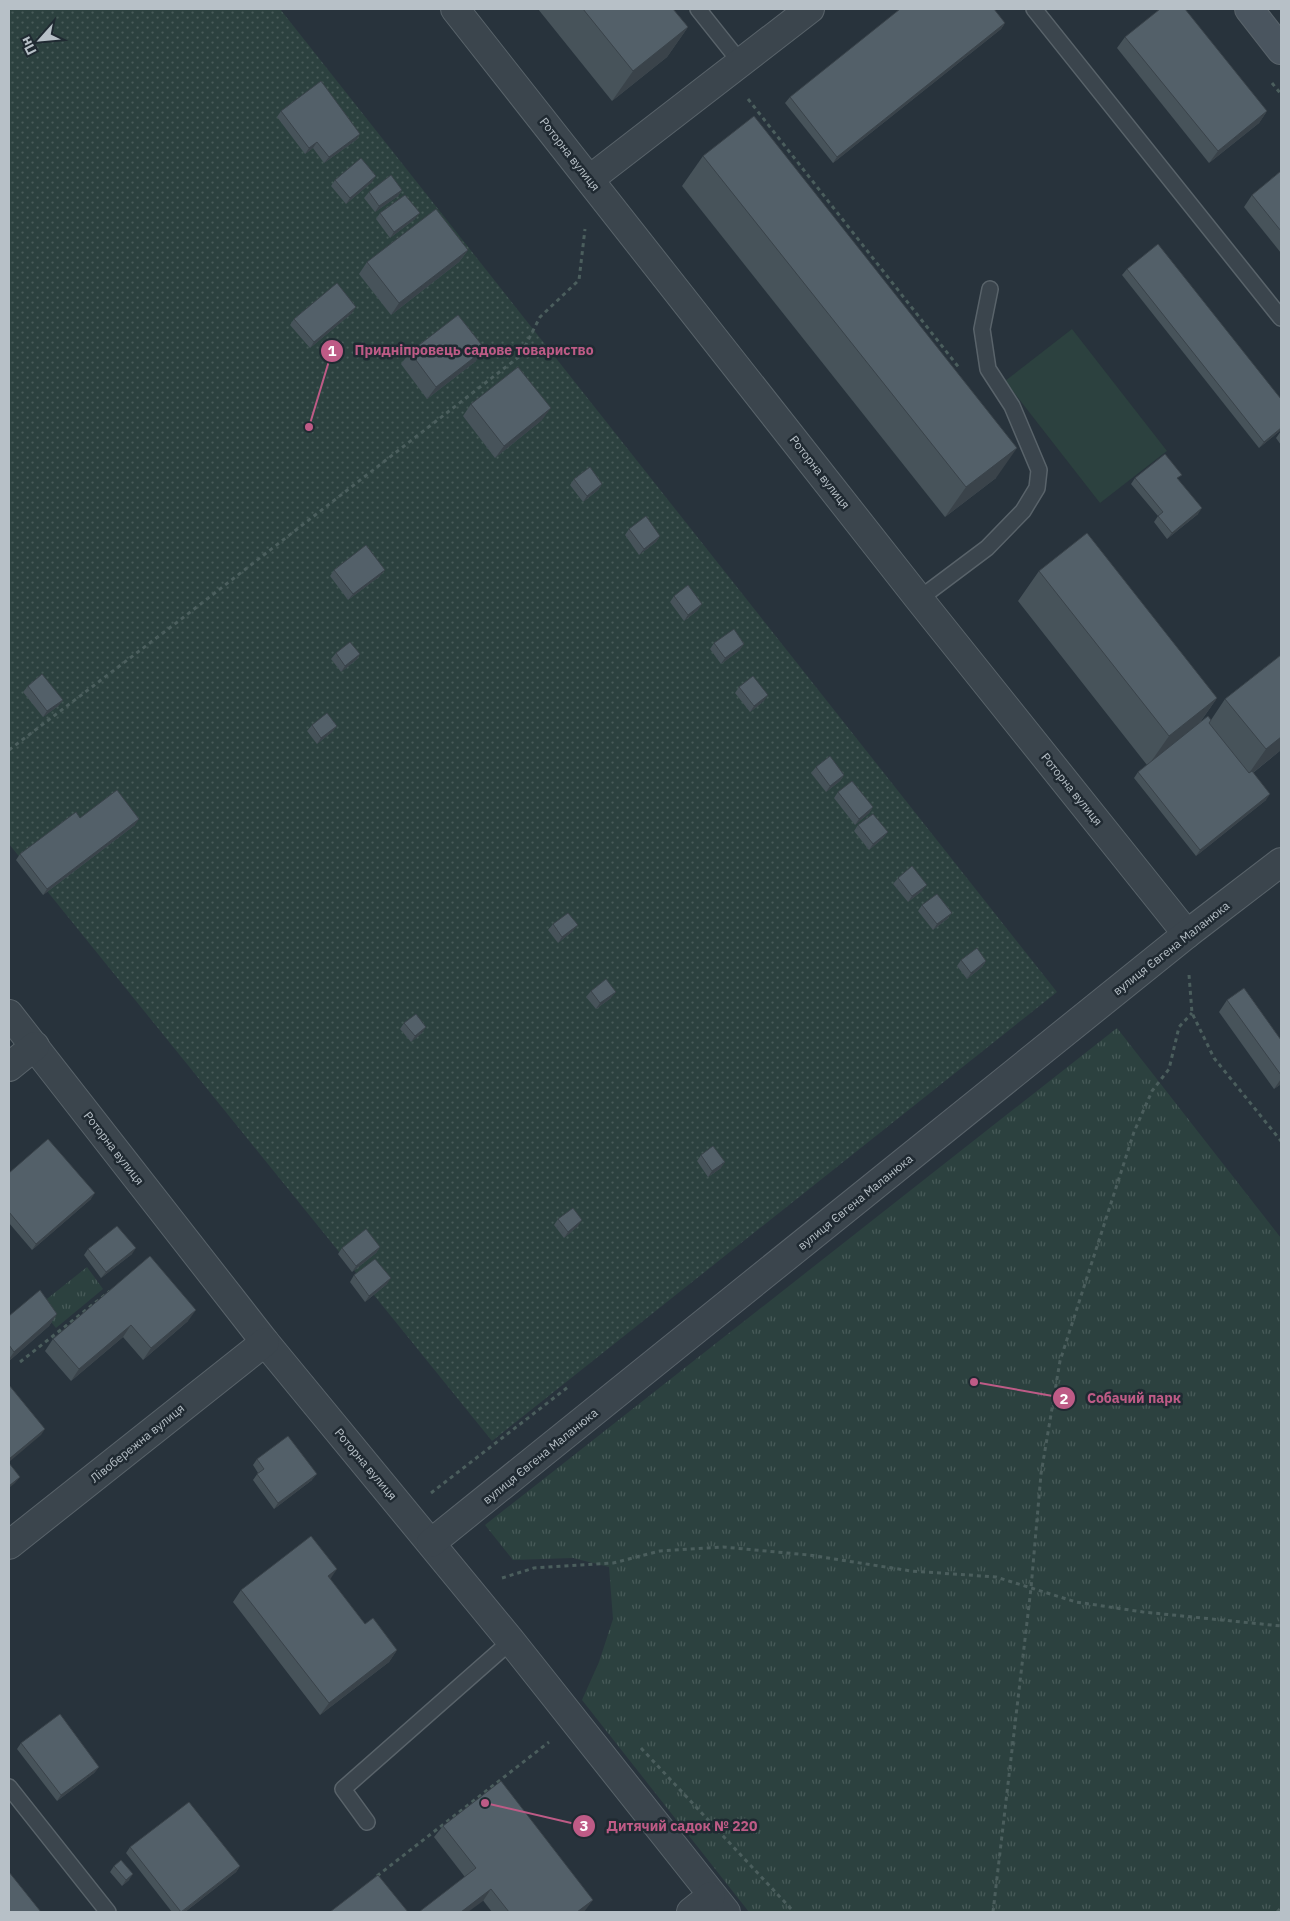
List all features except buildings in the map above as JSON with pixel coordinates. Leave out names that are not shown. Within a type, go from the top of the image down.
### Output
[{"type":"street","name":"Роторна вулиця","points":[[455,9],[919,599],[1187,934]]},
{"type":"street","points":[[590,179],[810,9]]},
{"type":"street","points":[[1249,9],[1281,50]]},
{"type":"street","name":"вулиця Євгена Маланюка","points":[[431,1543],[1187,934],[1281,862]]},
{"type":"street","name":"Роторна вулиця","points":[[9,1014],[265,1342],[511,1641],[709,1907]]},
{"type":"street","points":[[9,1067],[34,1046]]},
{"type":"street","name":"Лівобережна вулиця","points":[[9,1545],[265,1342]]},
{"type":"lane","points":[[698,9],[735,68]]},
{"type":"lane","points":[[1034,9],[1281,318]]},
{"type":"lane","points":[[919,599],[987,548],[1023,511],[1037,488],[1039,470],[1012,406],[988,369],[982,329],[990,289]]},
{"type":"lane","points":[[367,1822],[343,1789],[511,1641]]},
{"type":"lane","points":[[9,1787],[108,1912]]},
{"type":"path","points":[[735,68],[966,377]]},
{"type":"path","points":[[9,750],[520,356],[540,317],[579,280]]},
{"type":"path","points":[[1187,934],[1192,1013],[1214,1058],[1281,1141]]},
{"type":"path","points":[[993,1912],[1031,1588],[1040,1474],[1060,1361],[1134,1132],[1152,1091],[1169,1069],[1179,1028],[1192,1013]]},
{"type":"path","points":[[20,1362],[113,1288]]},
{"type":"path","points":[[467,1588],[534,1568],[613,1563],[660,1551],[723,1547],[809,1555],[911,1571],[996,1577],[1076,1602],[1281,1626]]},
{"type":"path","points":[[370,1881],[551,1740]]},
{"type":"path","points":[[639,1746],[794,1912]]},
{"type":"path","points":[[1276,1912],[1281,1908]]},
{"type":"green space","points":[[9,9],[280,9],[1057,992],[492,1441],[9,844]]},
{"type":"green space","points":[[1072,329],[1167,451],[1100,503],[1005,381]]},
{"type":"green space","points":[[1117,1028],[1281,1238],[1281,1912],[749,1912],[582,1700],[599,1662],[613,1619],[609,1567],[573,1558],[513,1560],[485,1525]]},
{"type":"green space","points":[[87,1267],[103,1289],[56,1328],[38,1306]]},
{"type":"place","name":"Придніпровець садове товариство","points":[[309,427]]},
{"type":"place","name":"Собачий парк","points":[[974,1382]]},
{"type":"place","name":"Дитячий садок № 220","points":[[485,1803]]}]
